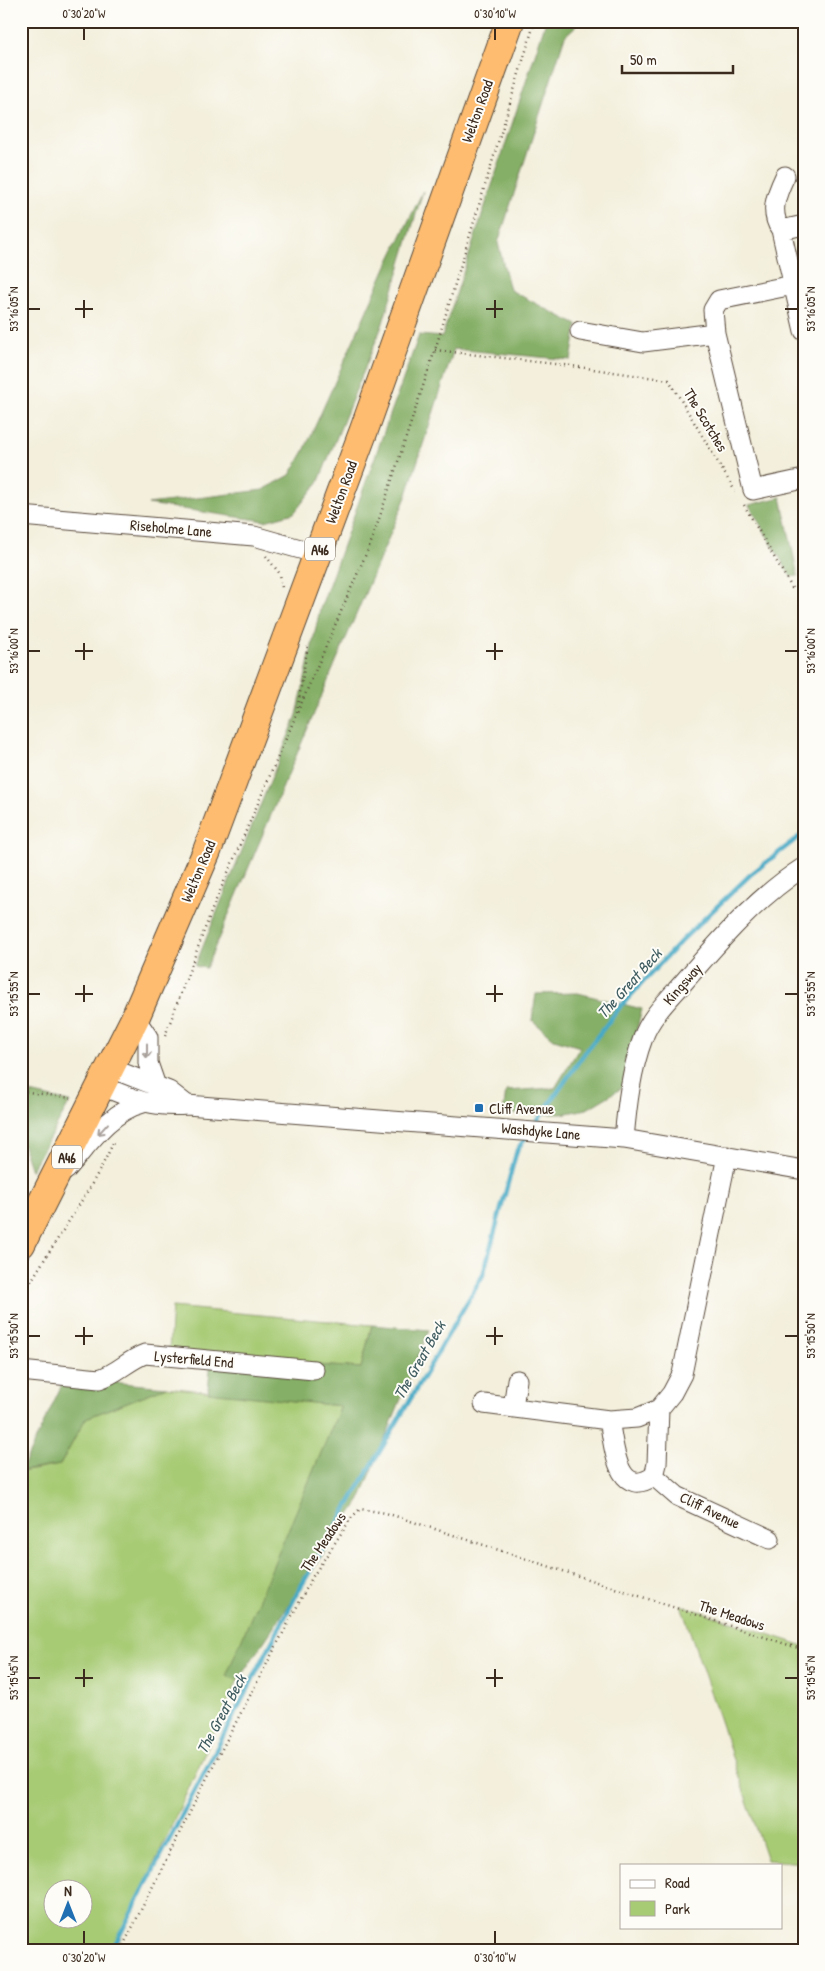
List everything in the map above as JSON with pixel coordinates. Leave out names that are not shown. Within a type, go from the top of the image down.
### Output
[{"type":"highway","name":"Welton Road","points":[[102,1085],[135,1018],[207,850],[318,554],[510,21]]},
{"type":"highway","name":"A46","points":[[21,1244],[102,1085]]},
{"type":"street","points":[[785,176],[775,197],[775,221],[782,230],[804,331]]},
{"type":"street","points":[[782,230],[804,225]]},
{"type":"street","points":[[794,285],[718,300],[713,310],[715,332],[753,490],[804,479]]},
{"type":"street","points":[[580,331],[644,342],[715,332]]},
{"type":"street","name":"Riseholme Lane","points":[[21,516],[254,536],[318,554]]},
{"type":"street","name":"Kingsway","points":[[624,1139],[628,1093],[643,1036],[663,1006],[708,954],[759,903],[804,867]]},
{"type":"street","points":[[135,1018],[148,1037],[148,1063],[156,1086]]},
{"type":"street","points":[[102,1085],[156,1086],[169,1091],[187,1105]]},
{"type":"street","name":"Washdyke Lane","points":[[102,1085],[143,1103],[165,1107],[187,1105],[624,1139],[804,1170]]},
{"type":"street","points":[[52,1185],[110,1121],[131,1106],[143,1103]]},
{"type":"street","points":[[484,1404],[609,1420],[637,1418],[658,1408],[672,1393],[682,1374],[727,1156]]},
{"type":"street","name":"Lysterfield End","points":[[21,1371],[100,1379],[110,1376],[135,1358],[145,1354],[314,1370]]},
{"type":"street","points":[[514,1407],[517,1380]]},
{"type":"street","points":[[609,1420],[619,1470],[624,1477],[633,1481],[648,1479],[654,1476],[657,1464],[658,1408]]},
{"type":"street","name":"Cliff Avenue","points":[[654,1476],[677,1496],[770,1539]]},
{"type":"path","points":[[166,1035],[213,907],[372,540],[435,350],[535,21]]},
{"type":"path","name":"The Scotches","points":[[435,350],[670,380],[738,495]]},
{"type":"path","points":[[742,503],[768,543],[792,588],[804,590]]},
{"type":"path","points":[[21,1091],[30,1092],[102,1085]]},
{"type":"path","points":[[21,1299],[105,1161]]},
{"type":"path","name":"The Meadows","points":[[121,1950],[210,1772],[312,1576],[352,1517],[360,1509],[386,1513],[804,1650]]},
{"type":"green space","points":[[546,21],[581,21],[565,36],[498,243],[510,290],[577,325],[571,360],[454,349],[406,497],[206,968],[195,966],[297,715],[320,609],[419,335],[442,337]]},
{"type":"green space","points":[[778,21],[804,21],[804,35]]},
{"type":"green space","points":[[423,191],[382,326],[319,481],[294,513],[265,521],[148,504],[263,490],[290,475],[304,451],[388,263]]},
{"type":"green space","points":[[781,497],[798,576],[791,577],[749,505]]},
{"type":"green space","points":[[578,993],[642,1009],[622,1088],[587,1109],[562,1114],[503,1114],[506,1091],[555,1088],[580,1047],[554,1039],[532,1020],[536,994]]},
{"type":"green space","points":[[21,1091],[70,1102],[31,1171],[21,1139]]},
{"type":"green space","points":[[172,1307],[372,1325],[361,1368],[211,1358],[169,1351]]},
{"type":"green space","points":[[372,1325],[429,1330],[360,1500],[238,1680],[226,1676],[341,1406],[208,1392],[211,1358],[361,1368]]},
{"type":"green space","points":[[65,1378],[166,1387],[86,1418],[60,1465],[21,1471]]},
{"type":"green space","points":[[166,1387],[341,1406],[227,1676],[238,1680],[115,1950],[21,1950],[21,1472],[60,1465],[86,1418]]},
{"type":"green space","points":[[681,1605],[804,1646],[804,1863],[767,1860]]},
{"type":"waterway","name":"The Great Beck","points":[[534,1126],[586,1051],[620,1007],[682,940],[750,875],[804,833]]},
{"type":"waterway","name":"The Great Beck","points":[[112,1950],[300,1588],[483,1275],[517,1150],[526,1137]]},
{"type":"place","name":"Cliff Avenue","points":[[479,1108]]}]
